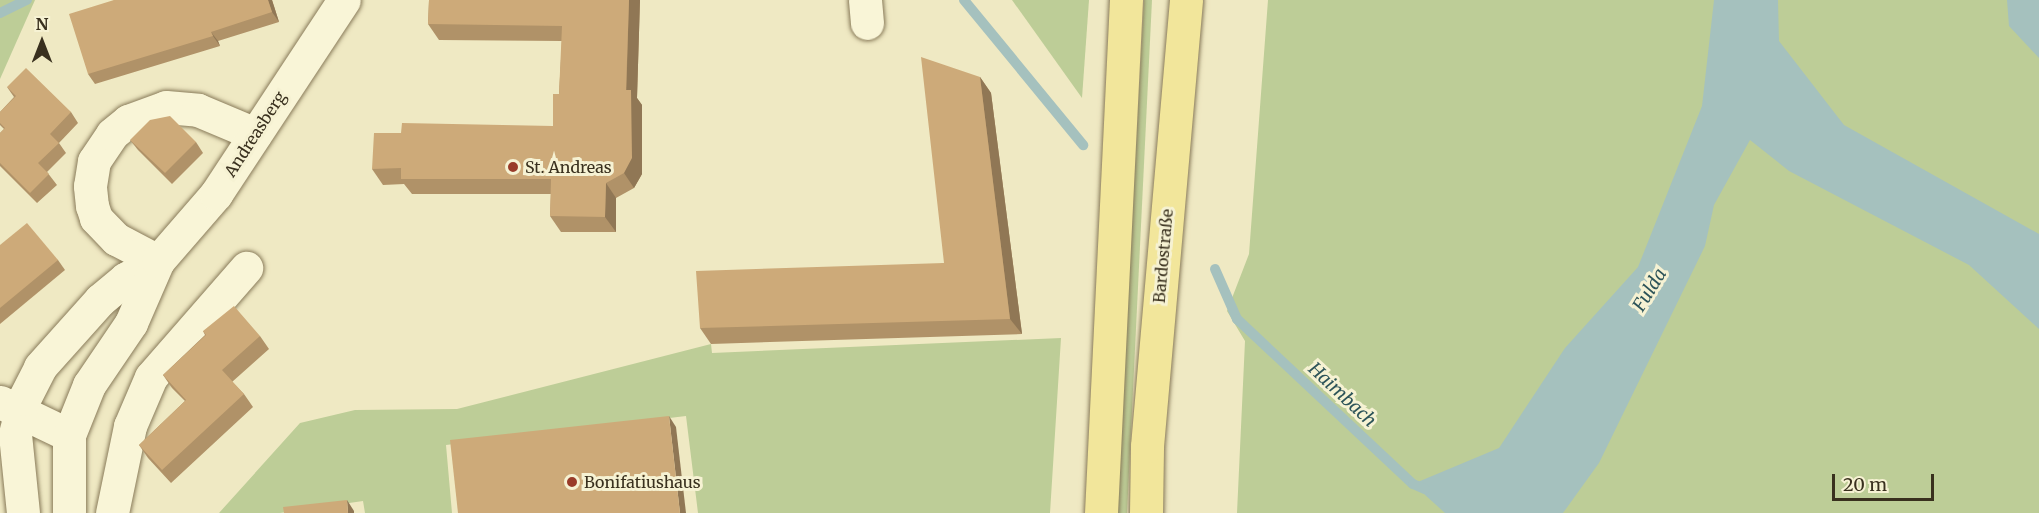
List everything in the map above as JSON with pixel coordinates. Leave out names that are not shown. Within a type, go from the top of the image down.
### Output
[{"type":"main road","points":[[1101,513],[1114,198],[1126,0]]},
{"type":"main road","name":"Bardostraße","points":[[1146,513],[1147,446],[1185,16]]},
{"type":"street","name":"Andreasberg","points":[[68,468],[86,392],[131,323],[158,261],[216,194],[344,0]]},
{"type":"street","points":[[158,261],[116,239],[96,218],[90,186],[94,160],[111,134],[128,121],[166,107],[198,110],[255,134]]},
{"type":"street","name":"Andreasberg","points":[[15,510],[8,453],[10,407],[40,367],[100,300],[125,279],[158,261]]},
{"type":"street","points":[[112,513],[130,426],[152,377],[246,268]]},
{"type":"street","points":[[10,407],[68,468]]},
{"type":"street","points":[[8,453],[68,468]]},
{"type":"street","points":[[15,510],[68,468]]},
{"type":"green space","points":[[0,0],[35,0],[0,79]]},
{"type":"green space","points":[[1012,0],[1089,0],[1082,98]]},
{"type":"green space","points":[[1144,0],[1152,0],[1127,513],[1116,513]]},
{"type":"green space","points":[[1268,0],[2039,0],[2039,513],[1237,513],[1245,341],[1227,311],[1249,254]]},
{"type":"green space","points":[[1061,338],[1050,513],[698,513],[686,416],[446,445],[452,513],[365,513],[363,501],[280,513],[219,513],[300,423],[355,410],[457,409],[711,344],[712,353]]},
{"type":"water","name":"Fulda","points":[[1714,0],[1778,0],[1779,41],[1844,125],[2039,234],[2039,329],[1969,265],[1789,171],[1750,140],[1714,205],[1705,246],[1599,463],[1563,513],[1445,513],[1413,484],[1499,448],[1565,348],[1638,267],[1702,106]]},
{"type":"water","points":[[2007,0],[2039,0],[2039,58],[2009,26]]},
{"type":"building","points":[[114,0],[268,0],[272,12],[211,32],[213,36],[88,74],[69,14]]},
{"type":"building","points":[[429,0],[629,0],[626,90],[631,90],[632,158],[624,173],[606,183],[605,217],[550,216],[551,179],[401,179],[401,168],[372,169],[374,133],[401,133],[402,123],[553,126],[553,94],[559,94],[562,26],[428,24]]},
{"type":"building","points":[[921,57],[980,77],[1010,319],[700,328],[696,271],[944,263]]},
{"type":"building","points":[[26,68],[71,112],[50,134],[59,143],[38,163],[49,174],[30,193],[0,163],[0,133],[5,128],[0,123],[0,112],[16,96],[7,87]]},
{"type":"building","points":[[170,116],[196,142],[165,173],[130,140],[150,120]]},
{"type":"building","points":[[27,223],[58,260],[0,308],[0,245]]},
{"type":"building","points":[[234,306],[260,336],[222,370],[244,394],[162,470],[139,445],[186,400],[163,375],[206,335],[203,331]]},
{"type":"building","name":"Bonifatiushaus","points":[[669,416],[680,513],[458,513],[450,440]]},
{"type":"building","points":[[347,500],[348,513],[284,513],[283,507]]},
{"type":"waterway","name":"Haimbach","points":[[0,13],[27,0]]},
{"type":"waterway","name":"Haimbach","points":[[964,0],[1083,145]]},
{"type":"waterway","name":"Haimbach","points":[[1215,269],[1237,319],[1413,484],[1425,489]]},
{"type":"place","name":"St. Andreas","points":[[513,167]]},
{"type":"place","name":"Bonifatiushaus","points":[[572,482]]}]
